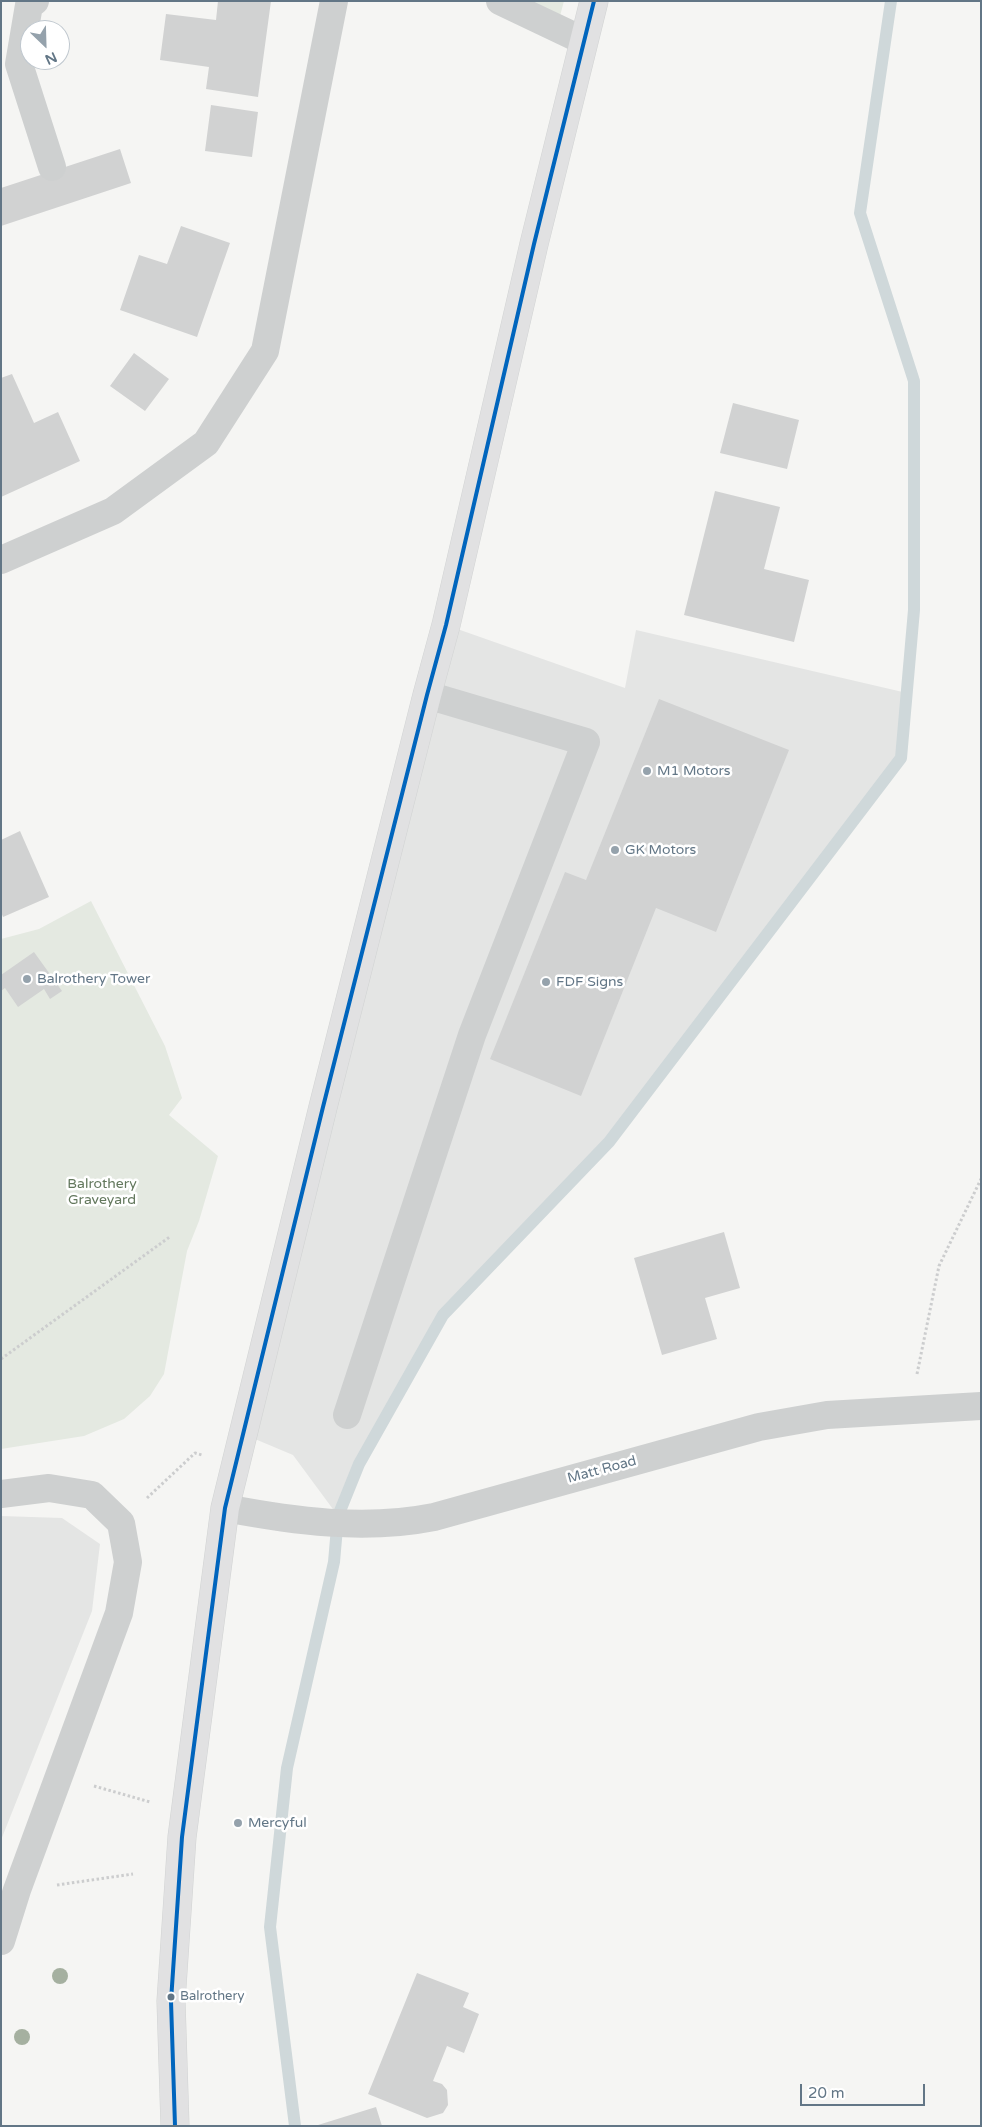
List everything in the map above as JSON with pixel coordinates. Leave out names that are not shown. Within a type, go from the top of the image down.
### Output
[{"type":"main road","points":[[175,2126],[171,2001],[185,1807],[225,1508],[446,625],[532,254],[594,1]]},
{"type":"street","points":[[35,1],[29,5],[19,64],[52,167]]},
{"type":"street","points":[[1,560],[113,511],[206,443],[265,351],[334,1]]},
{"type":"street","points":[[500,1],[584,41]]},
{"type":"street","points":[[347,1415],[472,1035],[586,742],[427,695]]},
{"type":"street","name":"Matt Road","points":[[225,1508],[284,1520],[324,1523],[409,1522],[434,1517],[759,1427],[827,1415],[981,1406]]},
{"type":"street","points":[[1,1494],[49,1488],[92,1495],[121,1523],[128,1562],[119,1613],[61,1770],[9,1887],[1,1941]]},
{"type":"path","points":[[913,1409],[914,1389],[939,1266],[981,1179]]},
{"type":"path","points":[[1,1359],[171,1236]]},
{"type":"path","points":[[121,1523],[195,1453],[236,1462]]},
{"type":"path","points":[[61,1770],[91,1785],[139,1800],[185,1807]]},
{"type":"path","points":[[9,1887],[133,1874]]},
{"type":"shaded area","points":[[446,625],[625,688],[636,630],[907,693],[901,758],[609,1142],[443,1315],[359,1464],[338,1516],[293,1455],[243,1434]]},
{"type":"shaded area","points":[[1,1516],[62,1518],[100,1544],[92,1611],[1,1840]]},
{"type":"green space","points":[[500,1],[564,1],[557,27]]},
{"type":"green space","name":"Balrothery Graveyard","points":[[91,901],[165,1046],[182,1098],[169,1115],[218,1156],[199,1221],[187,1251],[164,1374],[150,1396],[124,1419],[84,1436],[1,1449],[1,939],[39,929]]},
{"type":"building","points":[[218,1],[271,1],[258,97],[206,89],[209,67],[160,60],[166,14],[216,20]]},
{"type":"building","points":[[211,105],[258,112],[252,157],[205,151]]},
{"type":"building","points":[[120,149],[131,183],[1,226],[1,188]]},
{"type":"building","points":[[181,226],[230,243],[197,337],[120,310],[139,255],[167,264]]},
{"type":"building","points":[[134,353],[169,379],[145,411],[110,386]]},
{"type":"building","points":[[12,374],[34,423],[58,412],[80,461],[1,497],[1,378]]},
{"type":"building","points":[[733,403],[799,420],[787,469],[720,453]]},
{"type":"building","points":[[715,491],[780,507],[764,569],[809,580],[794,642],[684,615]]},
{"type":"building","points":[[659,699],[789,750],[716,932],[656,908],[581,1096],[490,1059],[565,872],[586,880]]},
{"type":"building","points":[[20,831],[49,897],[3,917],[1,912],[1,840]]},
{"type":"building","name":"Balrothery Tower","points":[[34,952],[62,991],[50,999],[44,989],[18,1007],[5,988],[1,991],[1,975]]},
{"type":"building","points":[[724,1232],[740,1288],[705,1298],[717,1339],[662,1355],[634,1258]]},
{"type":"building","points":[[417,1973],[469,1993],[463,2007],[479,2014],[464,2053],[447,2046],[433,2081],[442,2084],[447,2090],[448,2105],[443,2113],[427,2118],[368,2094]]},
{"type":"building","points":[[376,2107],[382,2126],[318,2126],[318,2125]]},
{"type":"waterway","points":[[295,2126],[270,1927],[287,1768],[334,1562],[338,1516],[359,1464],[443,1315],[609,1142],[901,758],[914,610],[914,381],[860,213],[891,1]]},
{"type":"transit line","points":[[175,2126],[171,2001],[182,1837],[225,1508],[323,1107],[446,625],[534,244],[594,1]]},
{"type":"place","name":"M1 Motors","points":[[647,771]]},
{"type":"place","name":"GK Motors","points":[[615,850]]},
{"type":"place","name":"Balrothery Tower","points":[[27,979]]},
{"type":"place","name":"FDF Signs","points":[[546,982]]},
{"type":"place","name":"Mercyful","points":[[238,1823]]},
{"type":"place","name":"Balrothery","points":[[171,1997]]}]
